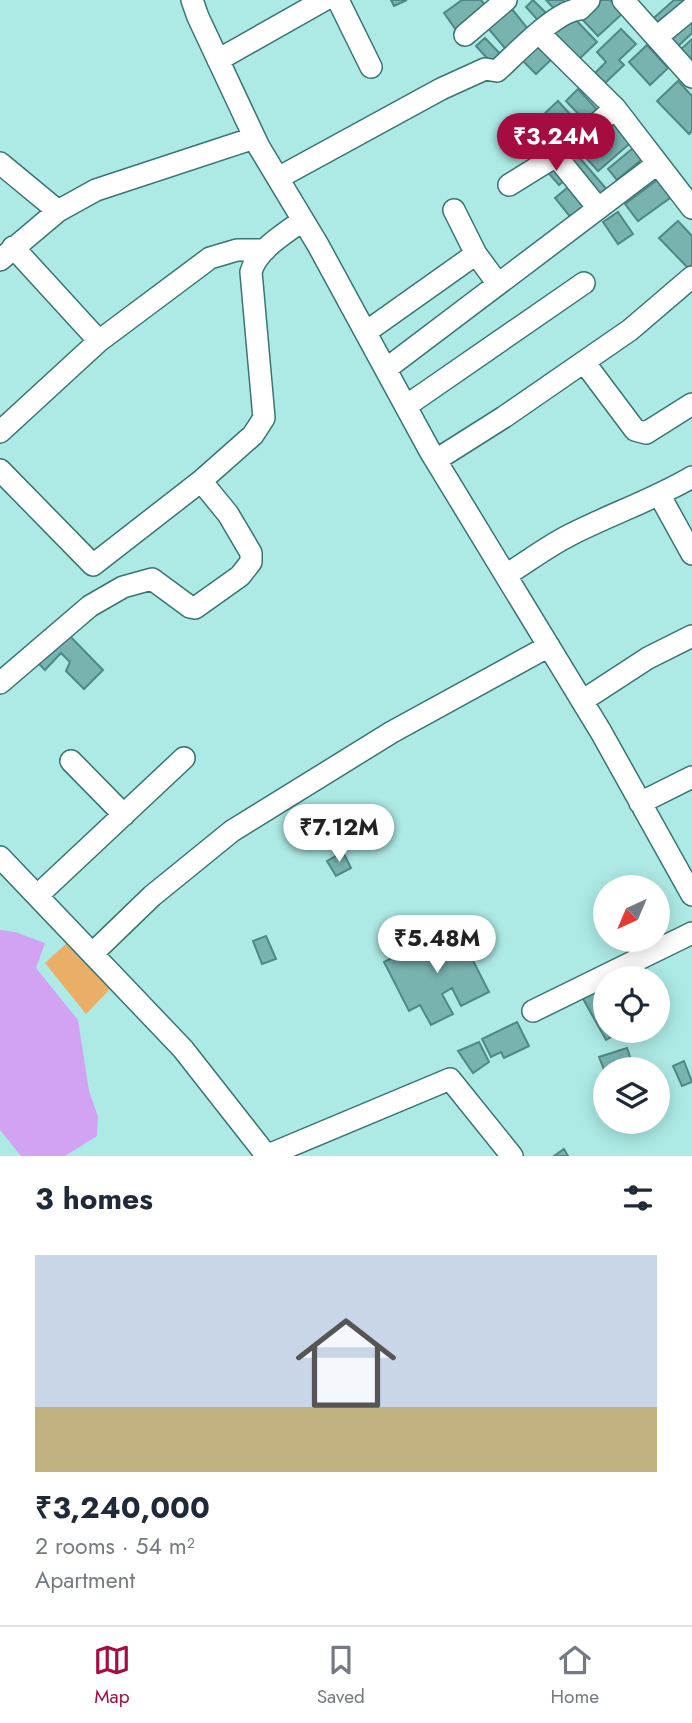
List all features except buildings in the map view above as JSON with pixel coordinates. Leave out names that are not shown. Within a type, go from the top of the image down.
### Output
[{"type":"street","points":[[192,0],[254,138],[303,220],[436,460],[582,701],[692,895]]},
{"type":"street","points":[[218,60],[324,0]]},
{"type":"street","points":[[338,0],[370,66]]},
{"type":"street","points":[[278,178],[441,89],[485,69],[496,71],[539,33],[570,10],[580,9],[589,0]]},
{"type":"street","points":[[623,0],[692,77]]},
{"type":"street","points":[[465,35],[498,2]]},
{"type":"street","points":[[657,37],[692,8]]},
{"type":"street","points":[[539,33],[615,108],[692,208]]},
{"type":"street","points":[[509,185],[572,146],[615,108]]},
{"type":"street","points":[[99,341],[7,253],[58,211],[96,190],[254,138]]},
{"type":"street","points":[[556,156],[598,208]]},
{"type":"street","points":[[0,163],[58,211]]},
{"type":"street","points":[[386,369],[657,164]]},
{"type":"street","points":[[454,210],[476,254],[499,284]]},
{"type":"street","points":[[0,470],[93,565],[201,481],[253,435],[264,418],[251,272],[253,262],[265,250],[303,220]]},
{"type":"street","points":[[0,432],[99,341],[210,258],[237,250],[265,250]]},
{"type":"street","points":[[366,332],[476,254]]},
{"type":"street","points":[[436,460],[630,330],[692,277]]},
{"type":"street","points":[[406,406],[584,284]]},
{"type":"street","points":[[584,362],[640,433],[646,433],[692,404]]},
{"type":"street","points":[[506,575],[566,537],[630,506],[660,496],[692,477]]},
{"type":"street","points":[[0,683],[90,606],[123,587],[152,579],[195,608],[240,576],[251,562],[251,553],[228,514],[201,481]]},
{"type":"street","points":[[660,496],[692,554]]},
{"type":"street","points":[[582,701],[648,658],[692,636]]},
{"type":"street","points":[[93,953],[152,896],[232,831],[392,733],[549,646]]},
{"type":"street","points":[[38,895],[184,758]]},
{"type":"street","points":[[71,761],[124,815]]},
{"type":"street","points":[[640,803],[692,777]]},
{"type":"street","points":[[0,857],[183,1049],[267,1156],[313,1147],[450,1079],[512,1156]]},
{"type":"street","points":[[533,1011],[692,933]]},
{"type":"shaded area","points":[[0,930],[15,932],[45,943],[36,968],[78,1020],[89,1091],[98,1117],[97,1136],[65,1156],[21,1156],[0,1130]]},
{"type":"shaded area","points":[[68,942],[110,989],[86,1014],[45,963]]}]
